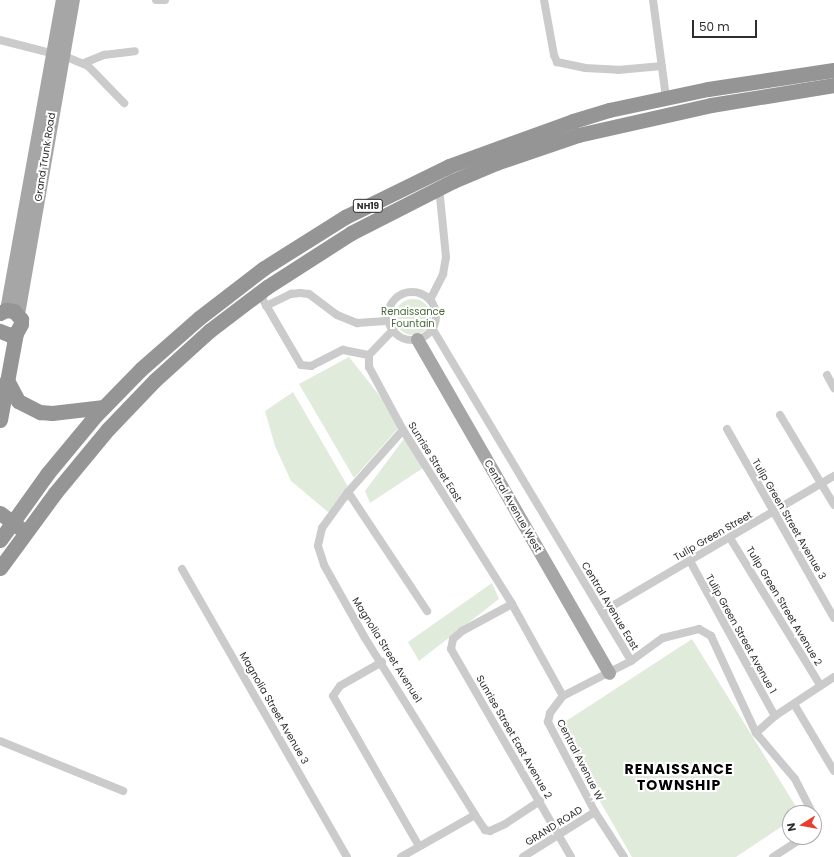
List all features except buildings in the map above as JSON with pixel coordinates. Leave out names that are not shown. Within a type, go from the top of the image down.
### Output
[{"type":"highway","name":"NH19","points":[[4,526],[104,407],[141,369],[199,318],[264,268],[345,217],[431,174],[490,148],[609,110],[666,98],[834,70]]},
{"type":"highway","name":"NH19","points":[[0,568],[23,535],[108,429],[150,386],[210,331],[262,300],[351,233],[439,187],[503,160],[606,128],[712,105],[834,85]]},
{"type":"highway","points":[[0,420],[16,333],[21,324],[5,312]]},
{"type":"highway","points":[[0,331],[10,335],[16,333]]},
{"type":"highway","points":[[7,380],[18,401],[40,412],[52,413],[104,407]]},
{"type":"highway","points":[[0,505],[25,502]]},
{"type":"highway","points":[[4,526],[23,535]]},
{"type":"main road","name":"Grand Trunk Road","points":[[5,312],[56,54],[62,0]]},
{"type":"main road","name":"Grand Trunk Road","points":[[56,54],[73,0]]},
{"type":"main road","name":"Central Avenue West","points":[[418,339],[609,673]]},
{"type":"street","points":[[156,0],[165,0]]},
{"type":"street","points":[[544,0],[554,55],[558,62],[585,68],[618,70],[662,66]]},
{"type":"street","points":[[653,0],[666,98]]},
{"type":"street","points":[[0,40],[56,54],[84,64],[124,103]]},
{"type":"street","points":[[84,64],[104,55],[136,51]]},
{"type":"street","points":[[430,300],[442,274],[446,257],[439,187]]},
{"type":"street","points":[[416,292],[430,300],[435,310],[432,328],[418,339],[399,336],[393,330],[389,321],[392,303],[398,296],[416,292]]},
{"type":"street","points":[[389,321],[357,323],[338,315],[309,294],[291,294],[262,300],[302,366],[311,366],[343,350],[370,356],[393,330]]},
{"type":"street","name":"Central Avenue East","points":[[432,328],[631,661],[663,638],[699,629],[711,636],[756,733],[795,779],[808,805]]},
{"type":"street","name":"Sunrise Street East","points":[[370,356],[369,367],[403,430],[512,604],[563,696]]},
{"type":"street","points":[[826,374],[834,388]]},
{"type":"street","points":[[780,415],[834,505]]},
{"type":"street","name":"Tulip Green Street Avenue 3","points":[[727,429],[834,618]]},
{"type":"street","name":"Magnolia Street Avenue1","points":[[403,430],[348,492],[322,528],[318,546],[324,564],[365,638],[382,662],[485,830],[490,831],[505,824],[540,801]]},
{"type":"street","name":"Tulip Green Street","points":[[602,612],[834,476]]},
{"type":"street","points":[[348,492],[427,611]]},
{"type":"street","name":"Tulip Green Street Avenue 2","points":[[730,538],[820,686]]},
{"type":"street","name":"Tulip Green Street Avenue 1","points":[[690,561],[775,716]]},
{"type":"street","name":"Magnolia Street Avenue 3","points":[[182,569],[347,857]]},
{"type":"street","name":"Sunrise Street East Avenue 2","points":[[512,604],[462,631],[453,639],[451,649],[571,857]]},
{"type":"street","name":"Central Avenue W","points":[[624,857],[596,812],[549,727],[550,713],[563,696],[631,661]]},
{"type":"street","points":[[382,662],[340,686],[334,696],[419,846]]},
{"type":"street","points":[[756,733],[775,716],[834,677]]},
{"type":"street","points":[[794,704],[834,771]]},
{"type":"street","points":[[0,741],[123,791]]},
{"type":"street","name":"GRAND ROAD","points":[[523,857],[596,812]]},
{"type":"street","points":[[401,857],[476,815]]},
{"type":"street","points":[[773,857],[792,845]]},
{"type":"green space","name":"Renaissance Fountain","points":[[413,299],[426,304],[431,317],[426,330],[413,335],[400,330],[395,317],[400,304]]},
{"type":"green space","points":[[349,357],[402,424],[354,478],[299,384]]},
{"type":"green space","points":[[293,392],[354,497],[328,512],[291,481],[275,446],[265,411]]},
{"type":"green space","points":[[406,436],[426,466],[370,503],[365,491]]},
{"type":"green space","points":[[492,583],[499,599],[419,661],[408,642]]},
{"type":"green space","points":[[692,639],[795,805],[782,805],[782,826],[736,857],[632,857],[557,727]]},
{"type":"district","name":"RENAISSANCE TOWNSHIP","points":[[679,778]]}]
